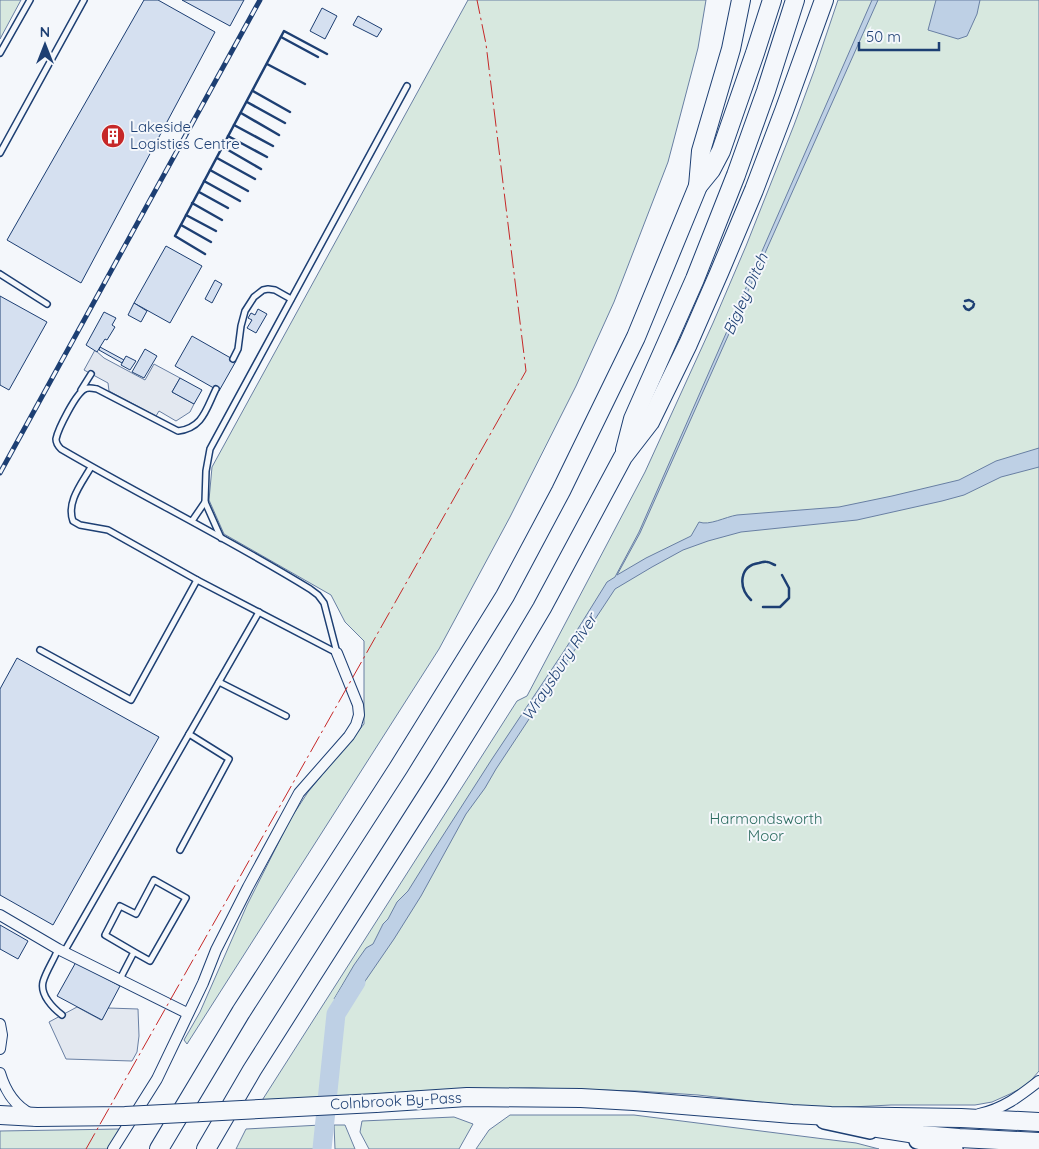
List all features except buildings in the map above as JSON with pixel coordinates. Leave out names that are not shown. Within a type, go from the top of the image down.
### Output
[{"type":"highway","points":[[698,186],[701,151],[731,49],[741,0]]},
{"type":"highway","points":[[159,1149],[241,1012],[399,767],[505,596],[561,492],[636,337],[698,186],[711,170],[721,151],[772,0]]},
{"type":"highway","points":[[623,457],[633,419],[694,279],[736,175],[766,91],[795,0]]},
{"type":"highway","points":[[206,1149],[252,1070],[508,667],[623,457],[650,422],[688,344],[754,190],[824,0]]},
{"type":"highway","name":"Colnbrook By-Pass","points":[[0,1115],[38,1117],[125,1116],[467,1097],[634,1100],[792,1114]]},
{"type":"highway","points":[[792,1114],[1039,1122]]},
{"type":"highway","points":[[792,1114],[922,1135],[1039,1142]]},
{"type":"main road","points":[[792,1114],[954,1149]]},
{"type":"street","points":[[113,1149],[156,1079],[203,983],[216,950],[299,794],[349,736],[356,725],[359,715],[358,706],[337,653]]},
{"type":"street","points":[[0,915],[61,951],[188,1013]]},
{"type":"street","points":[[0,1024],[2,1035],[0,1049]]},
{"type":"street","points":[[0,1072],[10,1096],[19,1106],[38,1117]]},
{"type":"street","points":[[961,1118],[992,1111],[1008,1104],[1039,1081]]},
{"type":"lane","points":[[0,52],[30,0]]},
{"type":"lane","points":[[0,153],[84,0]]},
{"type":"lane","points":[[221,538],[205,502],[206,471],[210,449],[407,86]]},
{"type":"lane","points":[[0,274],[47,304]]},
{"type":"lane","points":[[233,359],[238,350],[245,311],[254,297],[268,289],[275,290],[291,299]]},
{"type":"lane","points":[[90,374],[65,417],[56,440],[57,446],[90,467],[192,521],[310,589],[324,603],[337,653]]},
{"type":"lane","points":[[80,392],[88,388],[97,389],[178,431],[190,428],[198,423],[216,389]]},
{"type":"lane","points":[[90,467],[72,501],[70,510],[73,521],[80,525],[108,530],[196,580],[337,653]]},
{"type":"lane","points":[[192,521],[205,502]]},
{"type":"lane","points":[[40,650],[131,700],[196,580]]},
{"type":"lane","points":[[62,1015],[49,1002],[43,989],[43,983],[259,612]]},
{"type":"lane","points":[[219,682],[286,716]]},
{"type":"lane","points":[[180,850],[229,759],[189,734]]},
{"type":"lane","points":[[154,880],[186,898],[150,961],[134,952],[105,935],[120,906],[136,914],[154,880]]},
{"type":"lane","points":[[120,980],[134,952]]},
{"type":"green space","points":[[0,0],[21,0],[0,39]]},
{"type":"green space","points":[[468,0],[706,0],[698,48],[668,162],[614,302],[576,386],[510,517],[439,649],[187,1044],[184,1040],[200,1012],[247,905],[291,818],[308,792],[364,724],[364,641],[345,622],[331,595],[224,534],[209,500],[212,467]]},
{"type":"green space","name":"Harmondsworth Moor","points":[[838,0],[1039,0],[1039,1071],[1027,1085],[992,1102],[975,1105],[891,1105],[831,1108],[795,1106],[698,1095],[532,1088],[419,1091],[261,1102],[517,701],[527,696],[645,472],[746,246],[794,125]]},
{"type":"green space","points":[[510,1115],[634,1115],[856,1143],[879,1149],[476,1149],[489,1130]]},
{"type":"green space","points":[[454,1117],[473,1124],[459,1149],[369,1149],[360,1132],[362,1121]]},
{"type":"green space","points":[[321,1125],[322,1139],[317,1149],[236,1149],[246,1129]]},
{"type":"green space","points":[[334,1125],[345,1125],[355,1149],[335,1149]]},
{"type":"green space","points":[[120,1129],[107,1149],[0,1149],[0,1131]]},
{"type":"shaded area","points":[[95,350],[104,358],[145,380],[154,364],[180,378],[172,392],[194,404],[190,412],[176,421],[159,411],[156,416],[109,391],[108,383],[84,370]]},
{"type":"shaded area","points":[[77,1007],[101,1020],[108,1008],[138,1009],[139,1036],[137,1052],[132,1061],[66,1059],[49,1022]]},
{"type":"water","name":"Bigley Ditch","points":[[872,0],[878,0],[640,533],[617,575],[646,558],[691,536],[699,522],[712,522],[737,515],[839,507],[892,496],[959,480],[996,461],[1039,448],[1039,467],[1001,477],[964,495],[942,501],[857,520],[741,532],[708,541],[683,550],[615,589],[466,814],[421,896],[394,939],[348,1006],[334,999],[366,948],[373,944],[397,902],[408,891],[607,582],[615,577],[639,532]]},
{"type":"water","points":[[936,0],[980,0],[977,14],[967,36],[958,39],[928,30]]},
{"type":"waterway","name":"Wraysbury River","points":[[322,1149],[336,1014],[356,982]]},
{"type":"railway","points":[[0,473],[260,0]]},
{"type":"wall","points":[[205,254],[175,236],[284,31],[327,54]]},
{"type":"wall","points":[[281,37],[318,57]]},
{"type":"wall","points":[[267,64],[305,84]]},
{"type":"wall","points":[[253,91],[290,112]]},
{"type":"wall","points":[[247,102],[285,123]]},
{"type":"wall","points":[[241,113],[279,135]]},
{"type":"wall","points":[[234,125],[273,146]]},
{"type":"wall","points":[[228,136],[267,157]]},
{"type":"wall","points":[[223,147],[261,169]]},
{"type":"wall","points":[[217,158],[255,179]]},
{"type":"wall","points":[[210,170],[248,191]]},
{"type":"wall","points":[[204,181],[240,201]]},
{"type":"wall","points":[[199,192],[228,208]]},
{"type":"wall","points":[[192,203],[222,220]]},
{"type":"wall","points":[[186,215],[216,231]]},
{"type":"wall","points":[[181,225],[211,242]]},
{"type":"wall","points":[[965,301],[973,302]]},
{"type":"wall","points":[[964,306],[969,310],[974,304]]},
{"type":"wall","points":[[751,600],[744,589],[743,583],[744,573],[747,568],[762,562],[769,562],[775,565]]},
{"type":"wall","points":[[763,607],[780,607],[789,598],[789,588],[782,575]]},
{"type":"power","points":[[86,1149],[526,371],[486,44],[477,0]]},
{"type":"place","name":"Lakeside Logistics Centre","points":[[113,136]]}]
